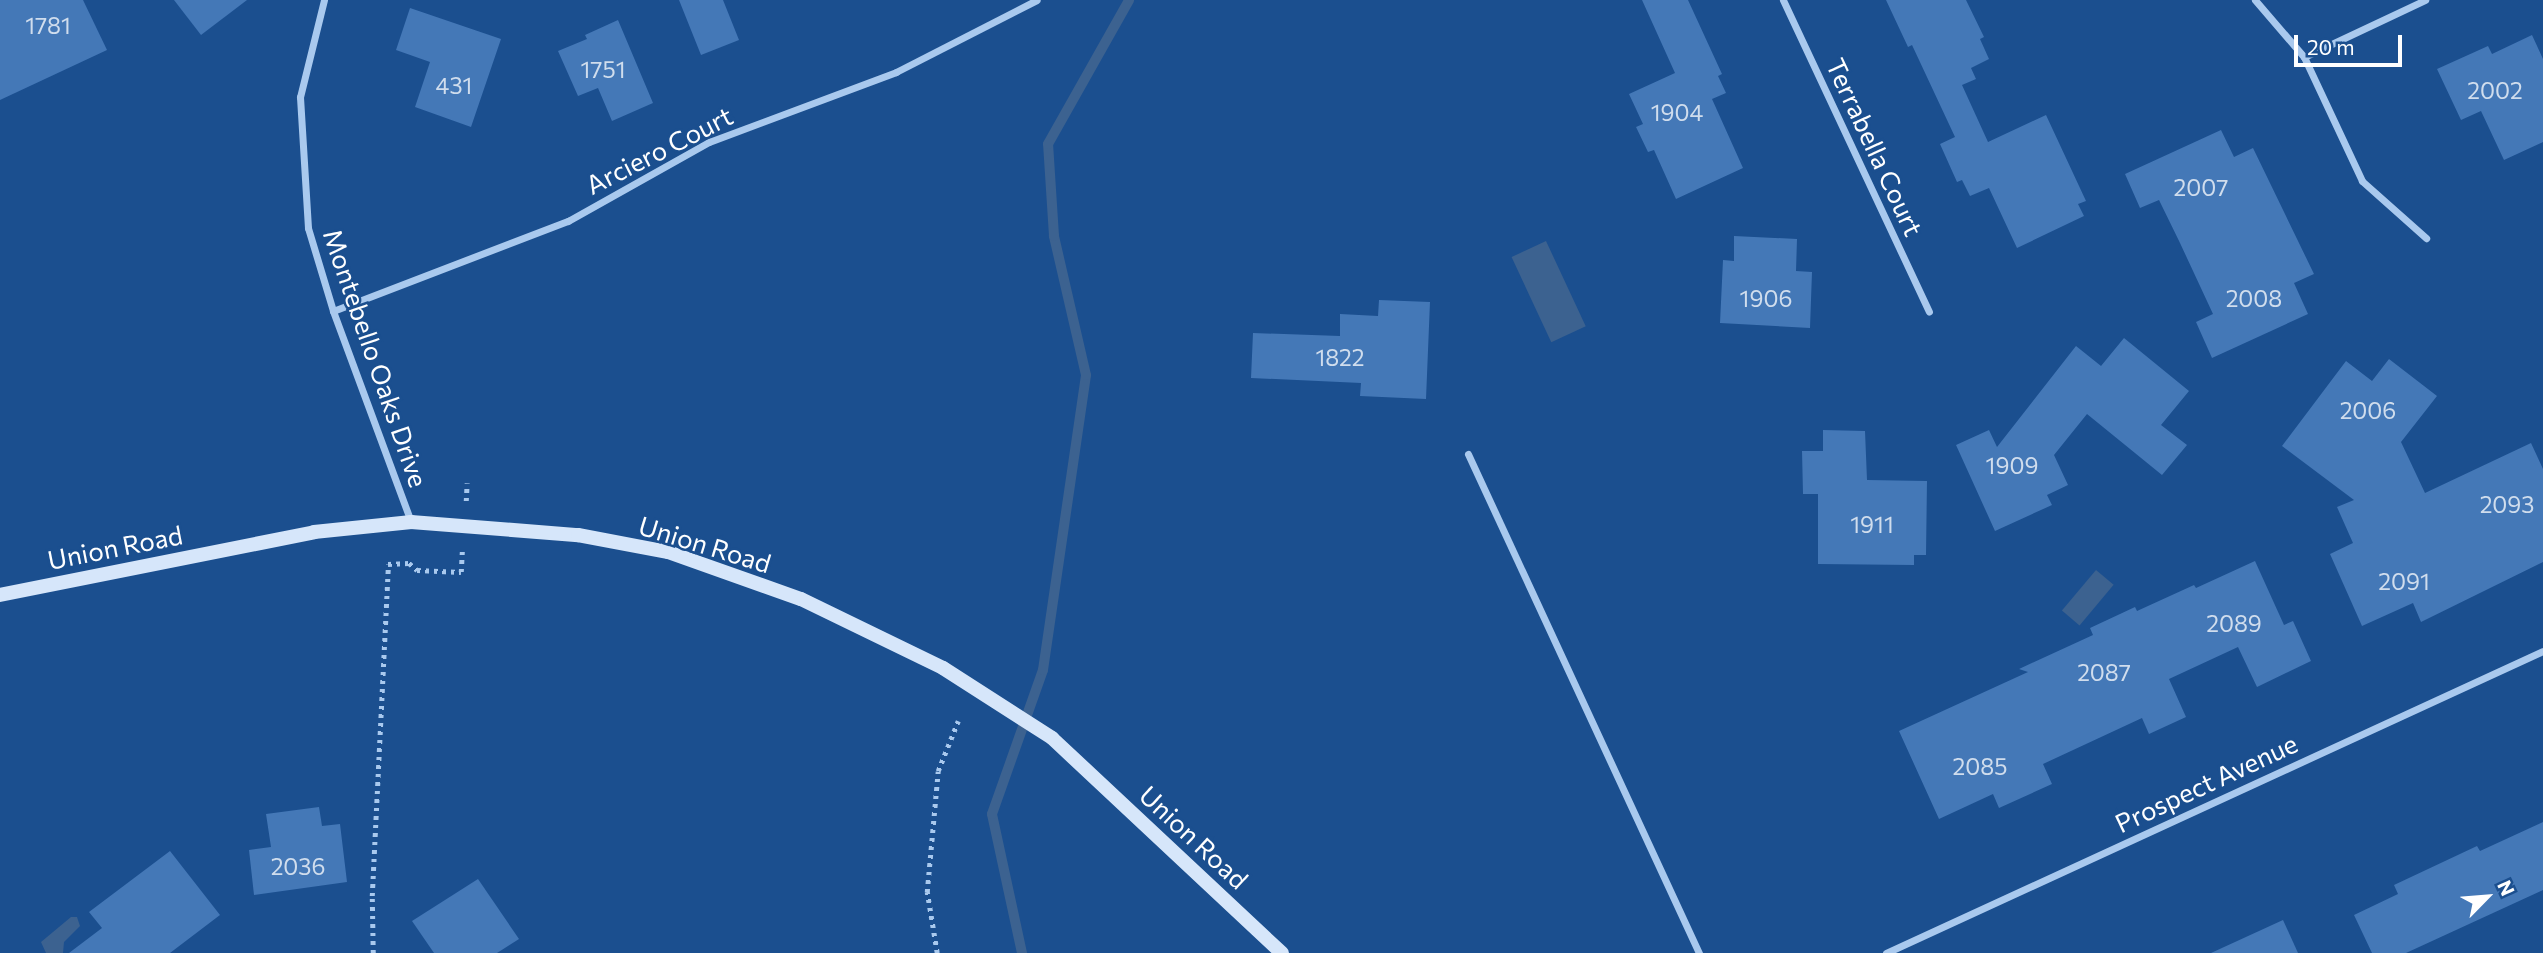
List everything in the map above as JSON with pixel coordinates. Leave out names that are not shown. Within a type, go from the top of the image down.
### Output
[{"type":"main road","name":"Union Road","points":[[0,596],[314,532],[411,522],[578,536],[668,552],[801,599],[943,668],[1052,738],[1282,953]]},
{"type":"street","name":"Montebello Oaks Drive","points":[[324,0],[300,97],[308,228],[333,311],[411,522]]},
{"type":"street","name":"Arciero Court","points":[[333,311],[568,221],[709,142],[897,72],[1037,0]]},
{"type":"street","name":"Terrabella Court","points":[[1783,0],[1929,312]]},
{"type":"street","points":[[2255,0],[2304,57],[2362,181],[2426,238]]},
{"type":"street","points":[[2304,57],[2425,0]]},
{"type":"street","points":[[1468,454],[1699,953]]},
{"type":"street","name":"Prospect Avenue","points":[[1886,953],[2543,651]]},
{"type":"path","points":[[373,953],[372,896],[388,564],[409,563],[417,570],[461,572],[461,564]]},
{"type":"path","points":[[937,953],[926,891],[938,771],[958,721]]},
{"type":"water","points":[[1546,241],[1586,326],[1551,342],[1512,257]]},
{"type":"water","points":[[2096,570],[2114,585],[2080,625],[2062,611]]},
{"type":"water","points":[[71,917],[77,917],[80,926],[64,942],[63,953],[46,953],[41,942]]},
{"type":"building","points":[[0,0],[83,0],[107,50],[0,100]]},
{"type":"building","points":[[174,0],[247,0],[201,35]]},
{"type":"building","points":[[679,0],[723,0],[739,40],[701,55]]},
{"type":"building","points":[[1642,0],[1688,0],[1722,74],[1718,76],[1726,93],[1712,99],[1743,168],[1676,199],[1654,150],[1648,152],[1636,127],[1643,124],[1629,94],[1675,73]]},
{"type":"building","points":[[1886,0],[1966,0],[1984,37],[1980,39],[1989,59],[1971,68],[1976,79],[1962,85],[1988,142],[2046,115],[2086,201],[2078,204],[2084,216],[2017,248],[1989,188],[1970,196],[1962,180],[1957,182],[1940,144],[1955,137],[1912,45],[1908,47]]},
{"type":"building","points":[[410,8],[501,39],[471,127],[415,107],[430,62],[396,50]]},
{"type":"building","points":[[618,20],[653,103],[612,121],[598,88],[578,96],[558,51],[587,39],[585,35]]},
{"type":"building","points":[[2532,35],[2543,59],[2543,142],[2504,160],[2481,111],[2461,120],[2437,69],[2488,46],[2492,54]]},
{"type":"building","points":[[2221,130],[2234,157],[2253,148],[2314,274],[2294,283],[2308,314],[2212,358],[2196,322],[2213,314],[2180,243],[2159,200],[2140,208],[2125,174]]},
{"type":"building","points":[[1734,236],[1797,239],[1796,271],[1812,272],[1810,328],[1720,323],[1723,260],[1734,261]]},
{"type":"building","points":[[1379,300],[1430,302],[1426,399],[1360,396],[1361,383],[1251,378],[1253,333],[1340,336],[1340,314],[1378,316]]},
{"type":"building","points":[[2124,338],[2189,391],[2161,425],[2187,445],[2162,475],[2087,414],[2054,455],[2068,485],[2047,495],[2052,505],[1995,531],[1956,445],[1989,430],[1997,447],[2076,346],[2101,366]]},
{"type":"building","points":[[2389,359],[2437,396],[2401,442],[2425,493],[2531,443],[2543,469],[2543,562],[2421,622],[2413,603],[2362,626],[2330,554],[2353,543],[2337,507],[2354,500],[2282,446],[2346,361],[2372,381]]},
{"type":"building","points":[[1823,430],[1865,431],[1867,480],[1927,481],[1926,555],[1914,555],[1914,565],[1818,564],[1818,494],[1803,494],[1802,451],[1823,451]]},
{"type":"building","points":[[2255,561],[2284,625],[2293,621],[2311,661],[2257,687],[2238,647],[2169,679],[2186,717],[2149,734],[2142,718],[2043,764],[2052,784],[1999,808],[1993,794],[1939,819],[1899,731],[2028,672],[2019,669],[2093,635],[2090,628],[2135,607],[2137,611],[2194,585],[2196,588]]},
{"type":"building","points":[[319,807],[322,826],[340,824],[347,882],[254,895],[249,850],[271,847],[266,814]]},
{"type":"building","points":[[2543,822],[2543,890],[2406,953],[2372,953],[2354,915],[2398,894],[2394,885],[2477,846],[2480,851]]},
{"type":"building","points":[[170,851],[220,915],[170,953],[69,953],[102,928],[89,912]]},
{"type":"building","points":[[478,879],[519,939],[497,953],[434,953],[412,921]]},
{"type":"building","points":[[2283,920],[2298,953],[2211,953]]},
{"type":"waterway","points":[[1022,953],[992,814],[1043,670],[1086,375],[1054,236],[1048,144],[1129,0]]}]
